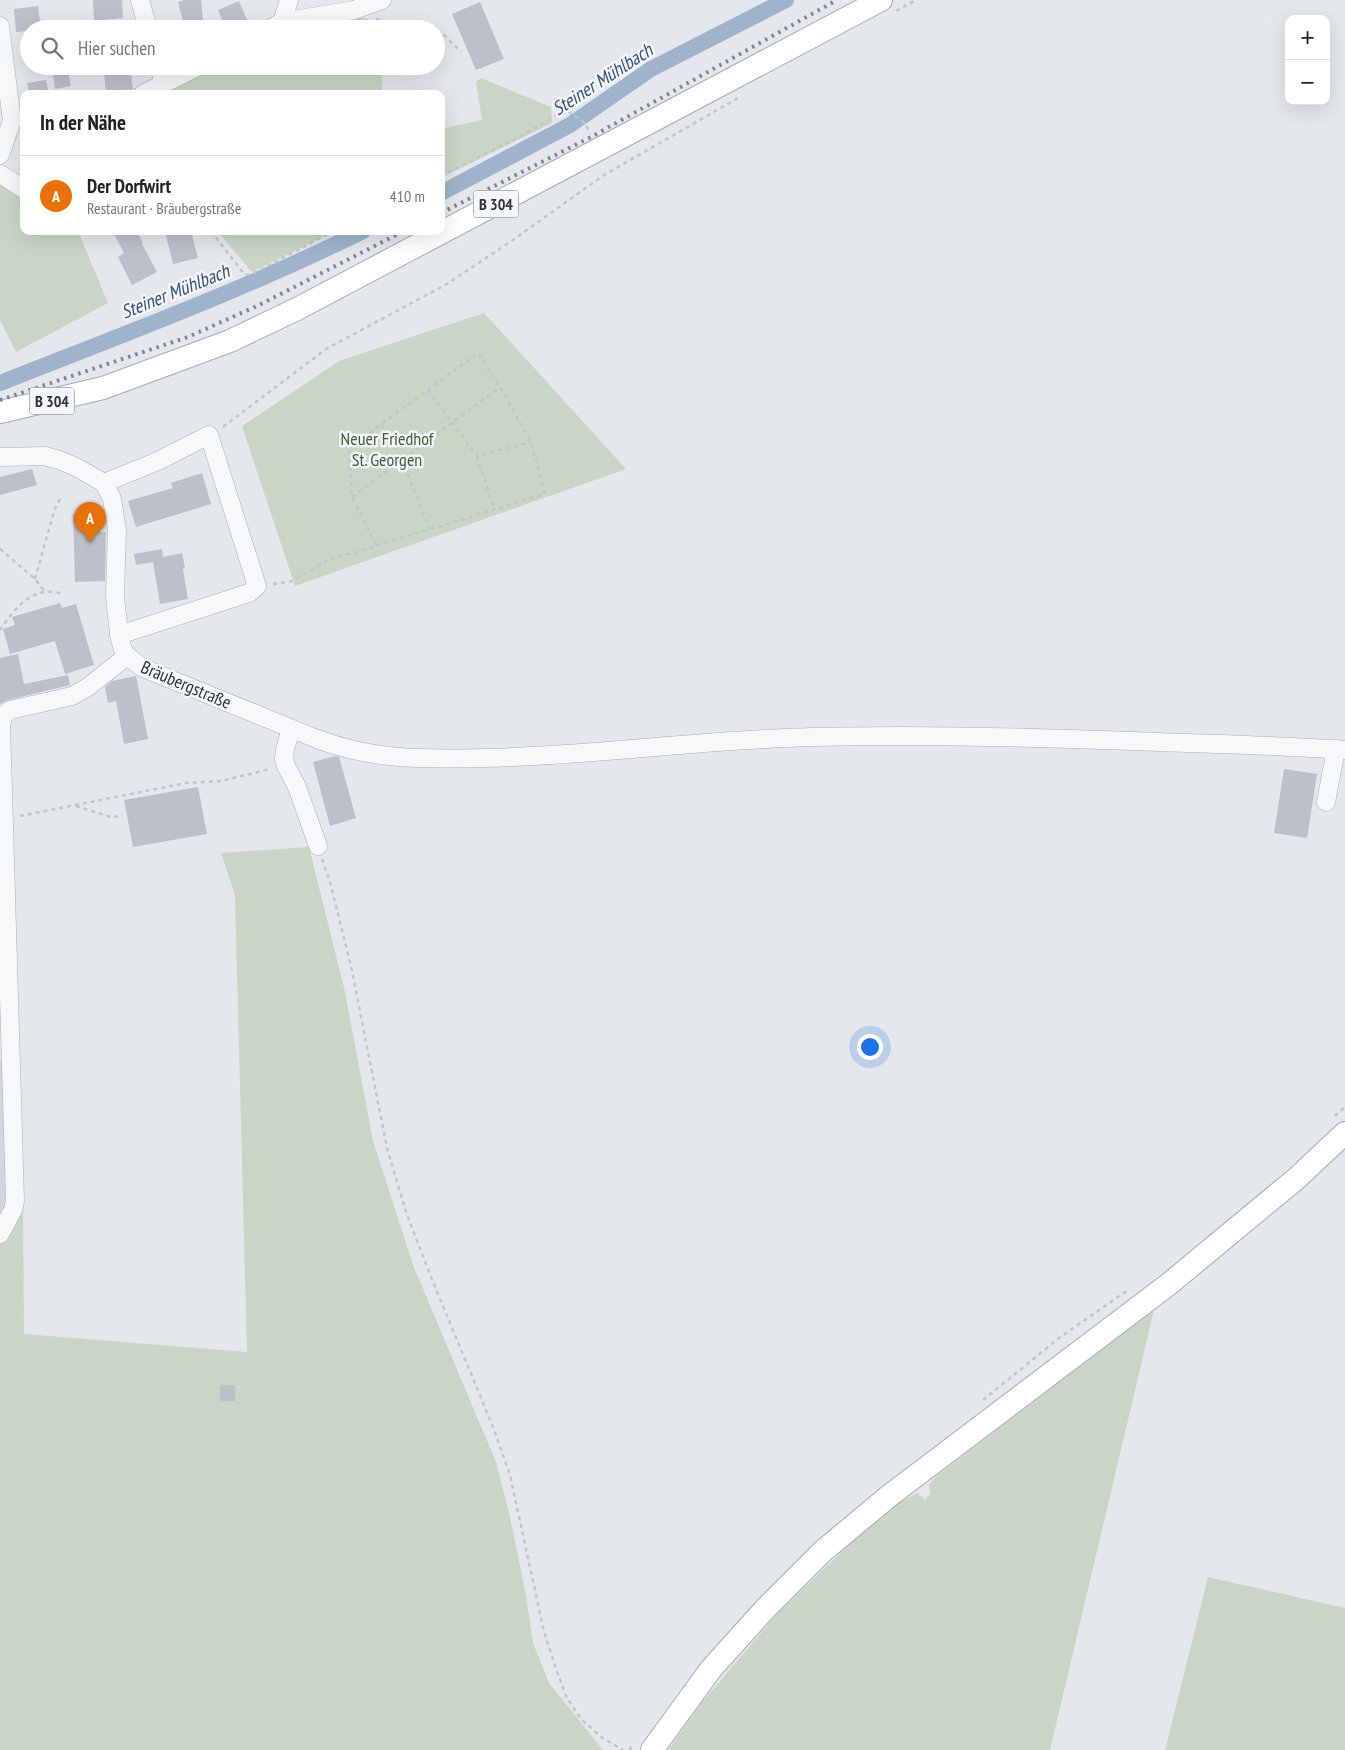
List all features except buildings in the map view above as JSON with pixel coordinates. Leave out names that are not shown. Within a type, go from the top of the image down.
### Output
[{"type":"main road","name":"B 304","points":[[445,230],[603,146],[886,7]]},
{"type":"main road","name":"B 304","points":[[0,412],[103,388],[230,341],[305,305],[436,235]]},
{"type":"main road","points":[[652,1750],[711,1669],[765,1609],[824,1551],[889,1496],[1169,1284],[1297,1178],[1345,1133]]},
{"type":"street","points":[[140,0],[146,20]]},
{"type":"street","points":[[279,20],[289,0]]},
{"type":"street","points":[[305,20],[354,10],[382,0]]},
{"type":"street","points":[[0,26],[18,120],[0,155]]},
{"type":"street","points":[[162,75],[164,84]]},
{"type":"street","points":[[151,90],[182,75]]},
{"type":"street","points":[[0,105],[18,120]]},
{"type":"street","points":[[0,174],[20,186]]},
{"type":"street","points":[[0,457],[45,456],[76,467],[104,483],[158,461],[209,435],[256,586],[249,594],[119,634]]},
{"type":"street","name":"Bräubergstraße","points":[[104,483],[112,499],[117,530],[115,596],[119,634],[123,650],[127,656],[143,668],[291,729],[362,753],[432,759],[558,755],[774,739],[864,736],[1081,739],[1288,746],[1340,750]]},
{"type":"street","points":[[0,1234],[13,1210],[14,1201],[6,1063],[4,817],[0,734],[2,714],[10,710],[72,696],[88,687],[127,656]]},
{"type":"street","points":[[291,729],[285,749],[286,766],[297,787],[318,846]]},
{"type":"street","points":[[1326,802],[1340,750]]},
{"type":"path","points":[[886,7],[916,0]]},
{"type":"path","points":[[445,36],[461,52]]},
{"type":"path","points":[[209,435],[216,432],[326,349],[447,284],[604,175],[744,96]]},
{"type":"path","points":[[445,174],[519,137],[566,110],[585,123],[592,137]]},
{"type":"path","points":[[214,235],[245,276],[326,235]]},
{"type":"path","points":[[256,586],[293,581],[326,561],[545,494],[531,442],[500,387],[478,353],[349,448],[352,497],[376,545]]},
{"type":"path","points":[[352,497],[500,387]]},
{"type":"path","points":[[428,390],[477,456],[494,509]]},
{"type":"path","points":[[381,425],[402,459],[429,529]]},
{"type":"path","points":[[477,456],[531,442]]},
{"type":"path","points":[[35,579],[54,511],[60,499]]},
{"type":"path","points":[[0,549],[35,579],[45,592]]},
{"type":"path","points":[[0,630],[24,601],[45,592],[61,593]]},
{"type":"path","points":[[4,817],[18,817],[186,783],[221,781],[286,766]]},
{"type":"path","points":[[74,806],[111,817],[123,816]]},
{"type":"path","points":[[318,846],[330,882],[350,966],[388,1148],[410,1221],[510,1475],[544,1632],[556,1669],[566,1698],[581,1719],[601,1737],[623,1750]]},
{"type":"shaded area","points":[[7,1059],[11,1199],[0,1218],[0,1060]]},
{"type":"green space","points":[[341,17],[366,18],[369,20],[326,20]]},
{"type":"green space","points":[[189,75],[382,75],[382,90],[160,90]]},
{"type":"green space","points":[[481,78],[551,107],[552,123],[445,176],[445,128],[482,120],[476,82]]},
{"type":"green space","points":[[0,182],[20,192],[20,235],[80,235],[108,303],[16,352],[0,320]]},
{"type":"green space","points":[[220,235],[327,235],[252,272]]},
{"type":"green space","name":"Neuer Friedhof St. Georgen","points":[[484,313],[626,469],[295,586],[242,426],[339,361]]},
{"type":"green space","points":[[309,847],[345,992],[373,1141],[413,1265],[496,1462],[510,1517],[526,1595],[533,1643],[549,1683],[603,1750],[0,1750],[0,1241],[23,1202],[24,1334],[247,1352],[235,895],[221,853]]},
{"type":"green space","points":[[1154,1310],[1050,1750],[668,1750],[699,1706],[777,1614],[852,1542],[893,1505],[918,1493],[925,1500],[930,1494],[929,1484],[939,1474]]},
{"type":"green space","points":[[1208,1577],[1345,1608],[1345,1750],[1165,1750]]},
{"type":"waterway","name":"Steiner Mühlbach","points":[[445,191],[570,125],[651,69],[786,0]]},
{"type":"waterway","name":"Steiner Mühlbach","points":[[0,383],[229,292],[355,235]]},
{"type":"railway","points":[[445,211],[591,137],[837,0]]},
{"type":"railway","points":[[0,400],[188,337],[259,305],[396,235]]},
{"type":"place","name":"Der Dorfwirt","points":[[90,543]]}]
